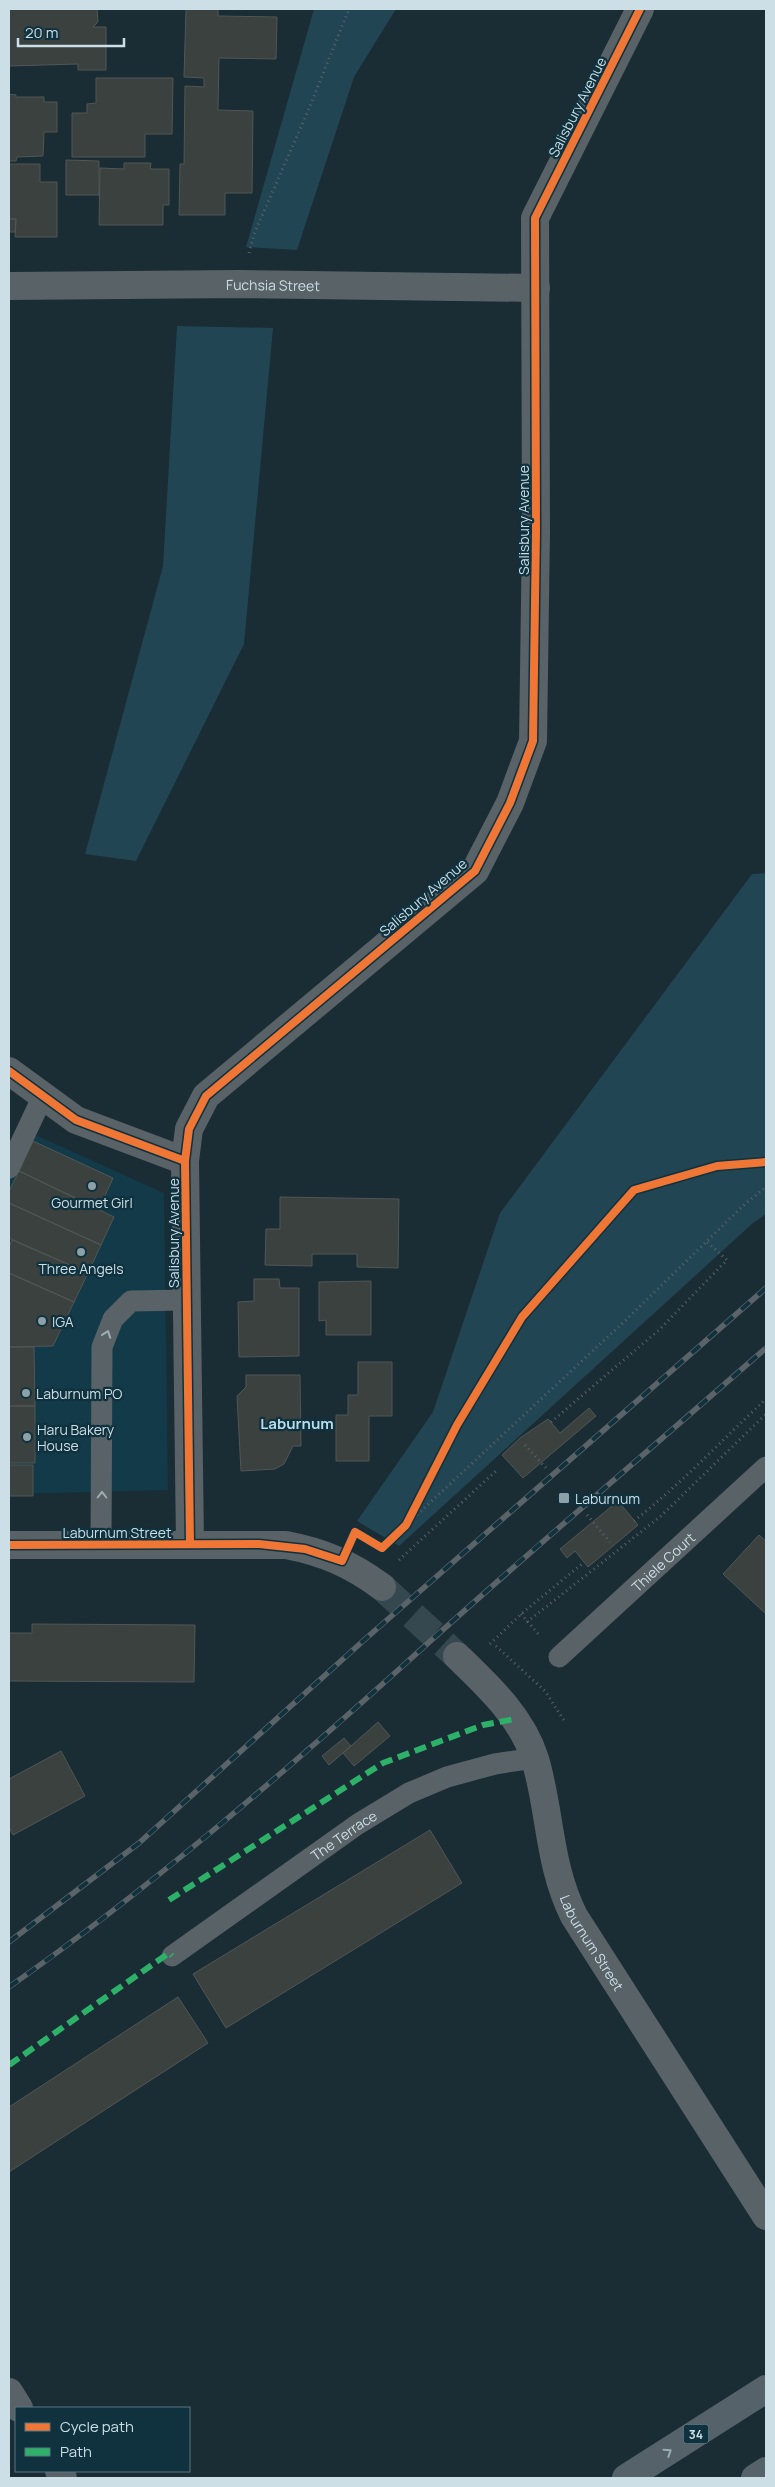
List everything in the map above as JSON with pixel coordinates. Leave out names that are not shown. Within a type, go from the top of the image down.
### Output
[{"type":"main road","name":"34","points":[[626,2478],[766,2389]]},
{"type":"main road","points":[[755,2478],[766,2471]]},
{"type":"street","name":"Salisbury Avenue","points":[[190,1544],[185,1161],[189,1129],[206,1096],[475,871],[510,802],[532,741],[536,531],[536,288],[534,218],[640,9]]},
{"type":"street","name":"Fuchsia Street","points":[[9,286],[240,284],[536,288]]},
{"type":"street","points":[[9,1071],[42,1098],[76,1120],[185,1161]]},
{"type":"street","name":"Laburnum Street","points":[[9,1546],[259,1544],[305,1549],[342,1561],[382,1587]]},
{"type":"street","name":"Laburnum Street","points":[[458,1656],[497,1696],[515,1719],[534,1758],[556,1874],[574,1916],[766,2216]]},
{"type":"street","points":[[9,2392],[18,2407]]},
{"type":"lane","points":[[9,1168],[42,1098]]},
{"type":"lane","points":[[102,1544],[102,1347],[113,1319],[131,1301],[186,1300]]},
{"type":"lane","name":"Thiele Court","points":[[559,1657],[766,1467]]},
{"type":"lane","name":"The Terrace","points":[[172,1956],[358,1824],[409,1793],[454,1775],[495,1764],[534,1758]]},
{"type":"path","points":[[240,284],[254,234],[350,9]]},
{"type":"path","points":[[403,1527],[630,1317],[745,1204],[766,1187]]},
{"type":"path","points":[[551,1422],[659,1330],[727,1260],[707,1242]]},
{"type":"path","points":[[634,1521],[673,1490],[700,1461],[766,1400]]},
{"type":"path","points":[[528,1622],[661,1516],[766,1414]]},
{"type":"path","points":[[525,1445],[547,1469]]},
{"type":"path","points":[[394,1556],[400,1560],[496,1471]]},
{"type":"path","points":[[403,1527],[419,1500]]},
{"type":"path","points":[[587,1516],[610,1542]]},
{"type":"path","points":[[486,1648],[520,1614],[582,1564]]},
{"type":"path","points":[[492,1642],[545,1691],[565,1722]]},
{"type":"shaded area","points":[[314,9],[396,9],[354,77],[297,250],[246,247]]},
{"type":"shaded area","points":[[177,326],[273,328],[244,644],[136,861],[85,854],[163,566]]},
{"type":"shaded area","points":[[766,873],[766,1214],[753,1223],[399,1546],[357,1521],[433,1412],[500,1213],[752,874]]},
{"type":"shaded area","points":[[18,1127],[164,1193],[168,1490],[9,1494],[9,1147]]},
{"type":"building","points":[[9,9],[97,9],[98,22],[93,27],[106,27],[106,70],[78,70],[78,64],[9,66]]},
{"type":"building","points":[[186,9],[218,9],[218,16],[277,17],[276,59],[219,58],[218,110],[253,111],[252,193],[225,193],[225,215],[179,215],[180,164],[184,164],[185,86],[204,87],[204,78],[184,77]]},
{"type":"building","points":[[96,78],[173,78],[172,134],[145,134],[145,157],[72,157],[72,113],[87,113],[87,104],[96,103]]},
{"type":"building","points":[[9,94],[16,95],[16,97],[44,97],[44,102],[57,102],[57,132],[44,132],[43,156],[17,157],[16,161],[9,161]]},
{"type":"building","points":[[66,160],[99,161],[99,195],[66,195]]},
{"type":"building","points":[[124,163],[151,163],[150,169],[169,169],[169,205],[163,205],[163,225],[99,225],[100,168],[124,169]]},
{"type":"building","points":[[9,164],[40,164],[40,182],[57,182],[57,237],[15,237],[16,219],[9,219]]},
{"type":"building","points":[[9,219],[16,219],[15,232],[9,232]]},
{"type":"building","points":[[33,1141],[113,1178],[99,1209],[19,1171]]},
{"type":"building","points":[[19,1171],[114,1217],[101,1245],[9,1203],[9,1191]]},
{"type":"building","points":[[280,1197],[399,1199],[398,1268],[357,1267],[357,1254],[312,1254],[312,1266],[265,1265],[266,1229],[280,1229]]},
{"type":"building","points":[[9,1203],[101,1245],[88,1273],[9,1238]]},
{"type":"building","points":[[12,1240],[88,1273],[74,1302],[9,1273],[9,1247]]},
{"type":"building","points":[[9,1273],[74,1302],[53,1346],[9,1347]]},
{"type":"building","points":[[254,1279],[279,1279],[280,1288],[299,1288],[299,1356],[239,1357],[238,1302],[254,1301]]},
{"type":"building","points":[[371,1281],[371,1335],[326,1335],[326,1320],[319,1321],[319,1282]]},
{"type":"building","points":[[9,1347],[34,1347],[35,1406],[9,1406]]},
{"type":"building","points":[[358,1362],[392,1362],[392,1416],[369,1416],[369,1461],[336,1461],[336,1415],[348,1415],[348,1395],[358,1395]]},
{"type":"building","points":[[246,1375],[300,1375],[301,1446],[293,1446],[284,1464],[275,1469],[241,1471],[237,1396],[246,1387]]},
{"type":"building","points":[[9,1406],[35,1406],[35,1463],[9,1463]]},
{"type":"building","points":[[589,1408],[596,1416],[523,1478],[502,1455],[520,1438],[548,1419],[560,1433]]},
{"type":"building","points":[[9,1465],[33,1465],[33,1496],[9,1496]]},
{"type":"building","points":[[618,1501],[638,1525],[588,1567],[575,1551],[567,1558],[560,1549]]},
{"type":"building","points":[[759,1535],[766,1541],[766,1614],[723,1574]]},
{"type":"building","points":[[32,1624],[195,1625],[194,1682],[9,1681],[9,1633],[32,1633]]},
{"type":"building","points":[[378,1722],[390,1736],[354,1766],[343,1753]]},
{"type":"building","points":[[344,1738],[351,1746],[329,1765],[322,1756]]},
{"type":"building","points":[[61,1751],[85,1796],[13,1835],[9,1827],[9,1779]]},
{"type":"building","points":[[430,1830],[462,1883],[226,2028],[193,1974]]},
{"type":"building","points":[[178,1997],[208,2043],[9,2172],[9,2107]]},
{"type":"tunnel","points":[[382,1587],[457,1656]]},
{"type":"railway","points":[[9,1942],[139,1843],[363,1641],[766,1288]]},
{"type":"railway","points":[[9,1987],[112,1911],[261,1790],[766,1348]]},
{"type":"marked path","points":[[169,1900],[383,1763],[483,1725],[515,1719]]},
{"type":"marked path","points":[[9,2065],[169,1953],[172,1956]]},
{"type":"cycle path","points":[[190,1544],[185,1161],[189,1129],[206,1096],[475,871],[510,803],[533,741],[536,531],[535,218],[640,9]]},
{"type":"cycle path","points":[[9,1071],[76,1120],[185,1161]]},
{"type":"cycle path","points":[[9,1545],[259,1544],[305,1549],[342,1561],[355,1532],[382,1548],[406,1525],[457,1425],[522,1317],[634,1190],[717,1166],[766,1162]]},
{"type":"place","name":"Gourmet Girl","points":[[92,1186]]},
{"type":"place","name":"Three Angels","points":[[81,1252]]},
{"type":"place","name":"IGA","points":[[42,1321]]},
{"type":"place","name":"Laburnum PO","points":[[26,1393]]},
{"type":"place","name":"Haru Bakery House","points":[[27,1437]]},
{"type":"place","name":"Laburnum","points":[[564,1498]]},
{"type":"district","name":"Laburnum","points":[[297,1423]]}]
